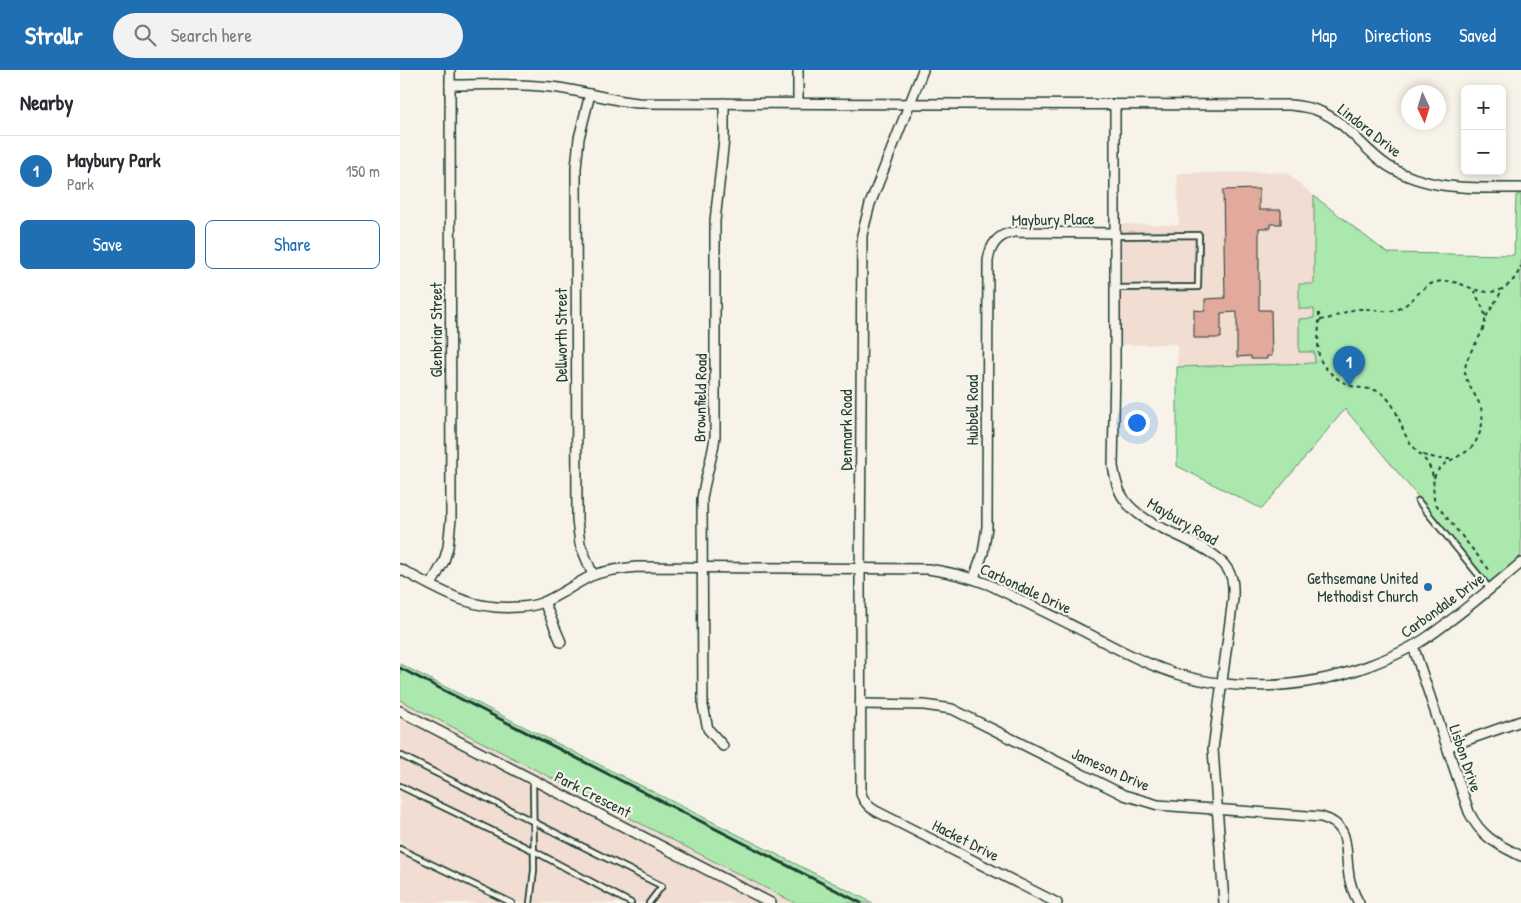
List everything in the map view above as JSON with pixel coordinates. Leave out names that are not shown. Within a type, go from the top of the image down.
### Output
[{"type":"street","name":"Glenbriar Street","points":[[431,585],[444,560],[448,547],[451,519],[450,70]]},
{"type":"street","points":[[798,70],[798,103]]},
{"type":"street","name":"Denmark Road","points":[[863,800],[860,787],[862,235],[870,204],[923,70]]},
{"type":"street","name":"Lindora Drive","points":[[450,85],[538,85],[569,89],[625,102],[638,103],[1304,106],[1332,117],[1374,156],[1394,169],[1416,179],[1446,186],[1467,188],[1521,188]]},
{"type":"street","name":"Dellworth Street","points":[[590,94],[579,138],[576,168],[577,520],[580,544],[593,576]]},
{"type":"street","name":"Brownfield Road","points":[[723,746],[708,728],[703,706],[702,499],[716,436],[715,221],[724,139],[724,103]]},
{"type":"street","name":"Maybury Road","points":[[1115,105],[1113,466],[1115,479],[1124,499],[1141,516],[1207,551],[1223,562],[1232,580],[1233,599],[1213,749],[1224,903]]},
{"type":"street","name":"Maybury Place","points":[[995,242],[1004,235],[1015,232],[1114,234]]},
{"type":"street","name":"Hubbell Road","points":[[974,578],[983,554],[987,527],[988,261],[990,251],[995,242]]},
{"type":"street","name":"Carbondale Drive","points":[[400,569],[463,600],[489,608],[522,607],[544,602],[606,571],[636,567],[928,569],[974,578],[1160,668],[1221,683],[1254,686],[1308,683],[1345,674],[1379,662],[1429,637],[1521,563]]},
{"type":"street","points":[[544,602],[561,642]]},
{"type":"street","name":"Lisbon Drive","points":[[1413,646],[1469,812],[1479,829],[1494,842],[1521,856]]},
{"type":"street","name":"Jameson Drive","points":[[860,704],[924,705],[952,709],[1124,796],[1158,805],[1321,817],[1333,821],[1344,835],[1350,879],[1359,903]]},
{"type":"street","name":"Park Crescent","points":[[400,711],[772,903]]},
{"type":"street","points":[[1446,747],[1521,721]]},
{"type":"street","name":"Hacket Drive","points":[[863,800],[876,811],[1057,903]]},
{"type":"lane","points":[[1114,234],[1198,235],[1198,286],[1114,288]]},
{"type":"lane","points":[[1418,501],[1490,589]]},
{"type":"lane","points":[[400,755],[662,886],[649,903]]},
{"type":"lane","points":[[530,903],[534,870],[533,780]]},
{"type":"lane","points":[[400,786],[534,851],[631,903]]},
{"type":"lane","points":[[400,849],[512,903]]},
{"type":"path","points":[[1422,455],[1440,460],[1450,459],[1463,454],[1476,442],[1482,423],[1482,412],[1480,403],[1467,382],[1466,363],[1480,334],[1486,316],[1503,289],[1514,279],[1521,266]]},
{"type":"path","points":[[1319,320],[1327,320],[1359,309],[1389,311],[1399,309],[1424,288],[1438,281],[1454,281],[1480,291],[1493,292],[1503,289]]},
{"type":"path","points":[[1474,289],[1486,316]]},
{"type":"path","points":[[1318,313],[1318,356],[1322,362],[1338,380],[1354,387],[1376,390],[1385,395],[1395,408],[1412,446],[1422,455],[1432,472],[1433,496],[1440,510],[1491,572]]},
{"type":"path","points":[[1433,483],[1436,473],[1450,459]]},
{"type":"shaded area","points":[[1286,172],[1314,196],[1315,363],[1177,367],[1177,344],[1120,345],[1121,224],[1179,225],[1177,173]]},
{"type":"shaded area","points":[[400,700],[795,903],[400,903]]},
{"type":"green space","points":[[1516,195],[1521,195],[1521,556],[1489,582],[1345,409],[1262,509],[1177,466],[1177,367],[1315,363],[1314,352],[1299,352],[1299,319],[1314,318],[1314,309],[1299,309],[1299,284],[1314,284],[1314,196],[1387,253],[1514,255]]},
{"type":"green space","points":[[400,664],[873,903],[795,903],[400,700]]},
{"type":"building","points":[[1259,189],[1259,210],[1281,210],[1281,224],[1271,224],[1271,228],[1259,228],[1259,310],[1271,310],[1272,356],[1267,356],[1267,359],[1251,359],[1251,356],[1237,357],[1237,312],[1221,313],[1221,338],[1194,338],[1194,310],[1205,311],[1205,299],[1225,298],[1223,190]]},
{"type":"railway","points":[[400,668],[861,903]]},
{"type":"place","name":"Maybury Park","points":[[1349,387]]},
{"type":"place","name":"Gethsemane United Methodist Church","points":[[1428,587]]}]
